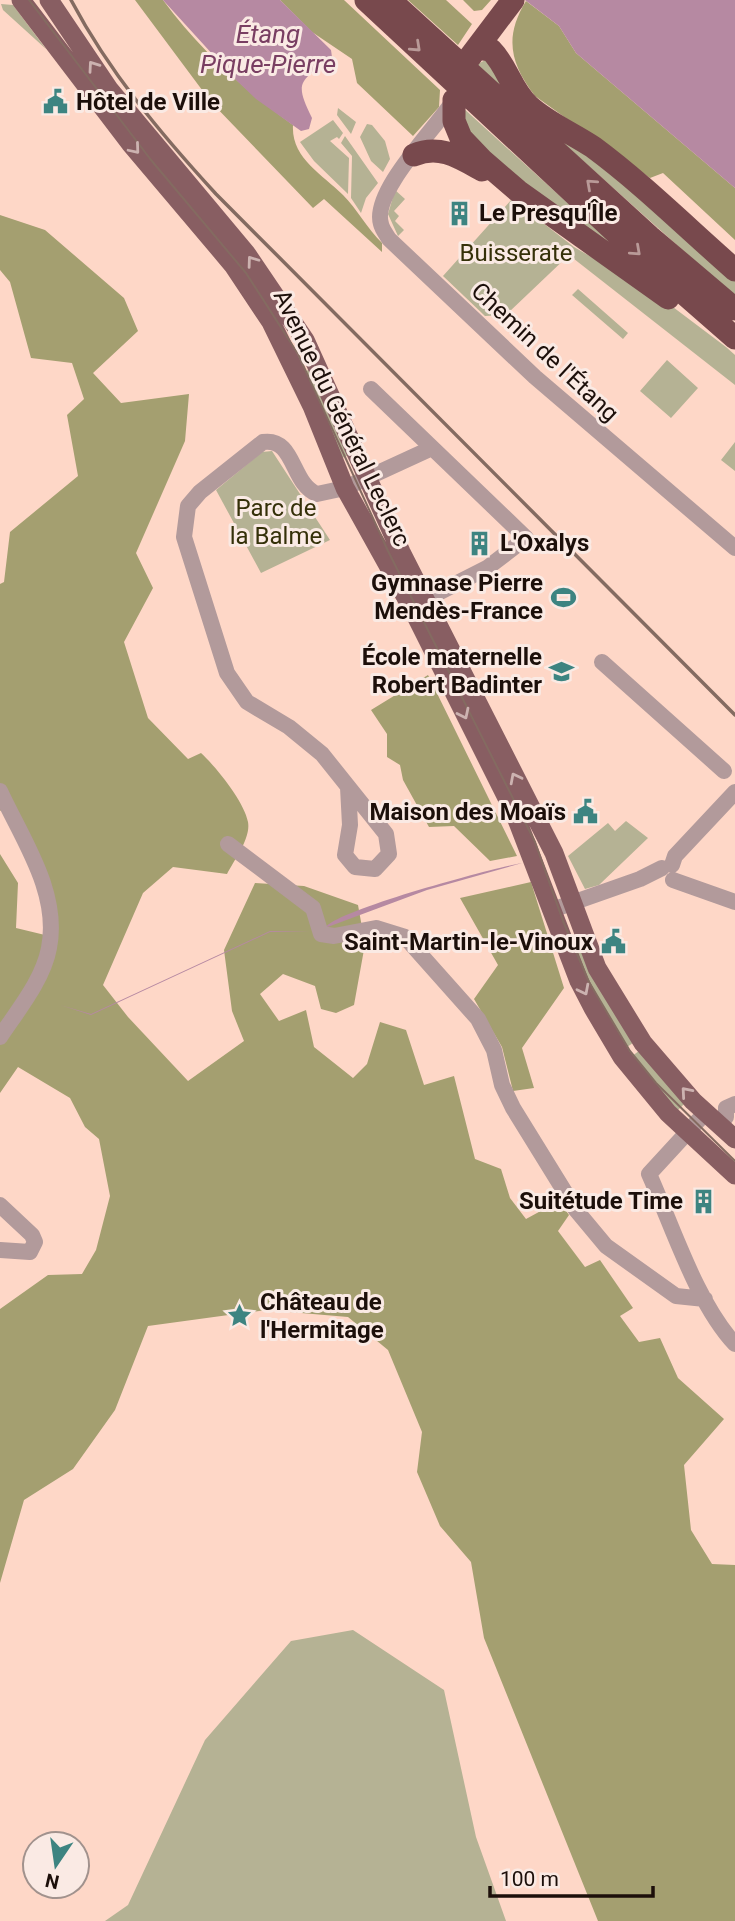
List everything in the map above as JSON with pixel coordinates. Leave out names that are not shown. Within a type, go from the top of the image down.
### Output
[{"type":"highway","points":[[366,0],[640,255],[735,338]]},
{"type":"highway","points":[[390,0],[640,228],[735,309]]},
{"type":"highway","points":[[505,68],[491,50],[472,54],[510,5]]},
{"type":"highway","points":[[510,5],[502,46],[505,68],[513,89],[530,107],[591,146],[630,176],[735,270]]},
{"type":"highway","points":[[454,100],[454,121],[461,138],[518,191]]},
{"type":"highway","points":[[414,155],[428,149],[454,154],[518,191],[735,349]]},
{"type":"main road","name":"Avenue du Général Leclerc","points":[[21,0],[130,143],[199,223],[252,292],[312,405],[345,488],[413,610],[514,812],[579,981],[607,1033],[660,1104],[735,1175]]},
{"type":"main road","name":"Avenue du Général Leclerc","points":[[49,0],[109,89],[246,253],[291,317],[316,363],[424,600],[554,853],[597,968],[643,1043],[706,1112],[735,1139]]},
{"type":"street","name":"Chemin de l'Étang","points":[[454,100],[387,191],[380,211],[380,224],[389,239],[562,401],[735,548]]},
{"type":"street","points":[[371,389],[526,538],[487,568],[424,600]]},
{"type":"street","points":[[348,787],[350,825],[345,855],[355,867],[365,871],[375,869],[388,854],[386,835],[322,754],[289,727],[247,702],[228,673],[184,537],[188,506],[262,442],[272,441],[285,450],[302,483],[310,491],[325,493],[345,488],[432,448]]},
{"type":"street","points":[[602,662],[724,771]]},
{"type":"street","points":[[0,791],[37,868],[49,912],[50,936],[49,950],[37,979],[0,1037]]},
{"type":"street","points":[[670,873],[674,856],[735,792]]},
{"type":"street","points":[[228,844],[313,908],[321,934],[334,936],[376,928],[405,937],[478,1019],[494,1050],[502,1085],[513,1108],[576,1210],[606,1246],[676,1296],[705,1299]]},
{"type":"street","points":[[552,910],[571,901],[640,879],[670,873],[735,902]]},
{"type":"street","points":[[706,1112],[649,1174],[705,1299],[723,1331],[735,1344]]},
{"type":"street","points":[[0,1205],[32,1235],[35,1242],[30,1252],[0,1250]]},
{"type":"green space","points":[[1,4],[13,5],[46,49],[3,10]]},
{"type":"green space","points":[[491,57],[574,140],[735,278],[735,297],[476,65]]},
{"type":"green space","points":[[462,107],[638,267],[479,153],[469,139]]},
{"type":"green space","points":[[338,108],[356,122],[351,134],[337,115]]},
{"type":"green space","points":[[333,120],[343,133],[339,139],[337,137],[330,141],[349,158],[348,194],[314,161],[300,142]]},
{"type":"green space","points":[[367,124],[372,125],[385,141],[390,159],[383,172],[371,161],[360,137]]},
{"type":"green space","points":[[345,136],[378,183],[366,198],[361,213],[351,198],[352,156],[341,143]]},
{"type":"green space","points":[[395,190],[405,199],[394,211],[399,216],[395,221],[404,230],[398,236],[388,214]]},
{"type":"green space","name":"Buisserate","points":[[512,199],[574,247],[657,295],[726,347],[735,355],[735,385],[569,255],[506,315],[485,316],[443,276]]},
{"type":"green space","points":[[578,289],[628,333],[623,339],[572,295]]},
{"type":"green space","points":[[667,360],[698,388],[671,418],[640,391]]},
{"type":"green space","points":[[315,367],[351,454],[340,459],[304,372]]},
{"type":"green space","points":[[735,442],[735,471],[721,460]]},
{"type":"green space","name":"Parc de la Balme","points":[[272,451],[330,540],[261,573],[216,490],[262,452]]},
{"type":"green space","points":[[626,821],[648,838],[599,885],[585,889],[568,856],[608,823],[615,831]]},
{"type":"green space","points":[[581,940],[637,1040],[623,1050],[568,944]]},
{"type":"green space","points":[[643,1048],[687,1101],[674,1114],[628,1059]]},
{"type":"green space","points":[[353,1630],[444,1690],[476,1837],[506,1921],[105,1921],[128,1905],[205,1740],[291,1641]]},
{"type":"shaded area","points":[[135,0],[163,0],[223,68],[293,125],[294,137],[302,156],[348,200],[382,243],[382,252],[324,199],[313,208],[211,102]]},
{"type":"shaded area","points":[[280,0],[344,0],[440,90],[439,107],[413,136],[357,83],[352,59],[312,32]]},
{"type":"shaded area","points":[[408,0],[446,0],[472,24],[458,45]]},
{"type":"shaded area","points":[[463,0],[491,0],[482,10],[474,11]]},
{"type":"shaded area","points":[[526,1],[559,26],[576,53],[735,188],[735,240],[663,173],[650,178],[535,96],[520,72],[513,50],[515,26]]},
{"type":"shaded area","points":[[0,215],[45,230],[124,298],[138,331],[93,373],[121,403],[189,394],[185,441],[136,553],[153,588],[124,642],[148,718],[188,759],[201,753],[207,759],[235,795],[248,822],[245,842],[227,874],[173,867],[143,893],[103,985],[128,1017],[188,1081],[244,1041],[232,1011],[224,950],[255,883],[304,886],[358,905],[365,944],[354,1005],[336,1013],[321,1009],[315,986],[283,974],[260,994],[279,1021],[306,1010],[314,1047],[353,1078],[367,1064],[380,1022],[406,1030],[424,1085],[454,1076],[475,1159],[501,1169],[510,1198],[526,1219],[559,1201],[569,1215],[558,1231],[585,1267],[600,1260],[633,1308],[620,1316],[639,1342],[660,1338],[678,1378],[724,1419],[684,1465],[691,1530],[712,1564],[735,1565],[735,1921],[598,1921],[484,1638],[471,1562],[440,1526],[417,1472],[422,1432],[388,1350],[348,1317],[266,1310],[148,1326],[115,1410],[73,1469],[24,1500],[0,1583],[0,1309],[48,1275],[82,1274],[96,1250],[110,1196],[99,1139],[85,1127],[70,1098],[18,1067],[0,1093],[0,854],[18,883],[16,928],[45,935],[45,884],[6,807],[0,811],[0,584],[4,582],[10,532],[78,476],[67,415],[84,399],[72,363],[31,358],[10,282],[0,270]]},
{"type":"shaded area","points":[[428,675],[517,856],[490,861],[454,826],[429,827],[403,780],[400,765],[387,757],[387,734],[371,710]]},
{"type":"shaded area","points":[[531,882],[564,988],[522,1048],[534,1088],[513,1091],[502,1047],[474,999],[498,965],[460,898]]},
{"type":"water","name":"Étang Pique-Pierre","points":[[163,0],[280,0],[331,50],[332,57],[303,83],[303,96],[312,118],[309,129],[301,131],[256,99]]},
{"type":"water","points":[[525,0],[735,0],[735,188],[576,53],[559,26]]},
{"type":"water","points":[[522,863],[427,890],[325,928],[335,920],[385,901]]},
{"type":"water","points":[[270,931],[310,932],[270,932],[91,1015],[60,1005],[91,1014]]},
{"type":"tram line","points":[[29,0],[151,160],[246,273],[298,354],[388,551],[535,842],[563,921],[589,982],[630,1051],[656,1083],[735,1161]]},
{"type":"railway","points":[[71,0],[102,52],[137,102],[216,194],[735,715]]},
{"type":"place","name":"Hôtel de Ville","points":[[56,102]]},
{"type":"place","name":"Le Presqu'Île","points":[[459,213]]},
{"type":"place","name":"L'Oxalys","points":[[480,543]]},
{"type":"place","name":"Gymnase Pierre Mendès-France","points":[[563,597]]},
{"type":"place","name":"École maternelle Robert Badinter","points":[[562,671]]},
{"type":"place","name":"Maison des Moaïs","points":[[586,812]]},
{"type":"place","name":"Saint-Martin-le-Vinoux","points":[[613,942]]},
{"type":"place","name":"Suitétude Time","points":[[703,1201]]},
{"type":"place","name":"Château de l'Hermitage","points":[[240,1316]]}]
